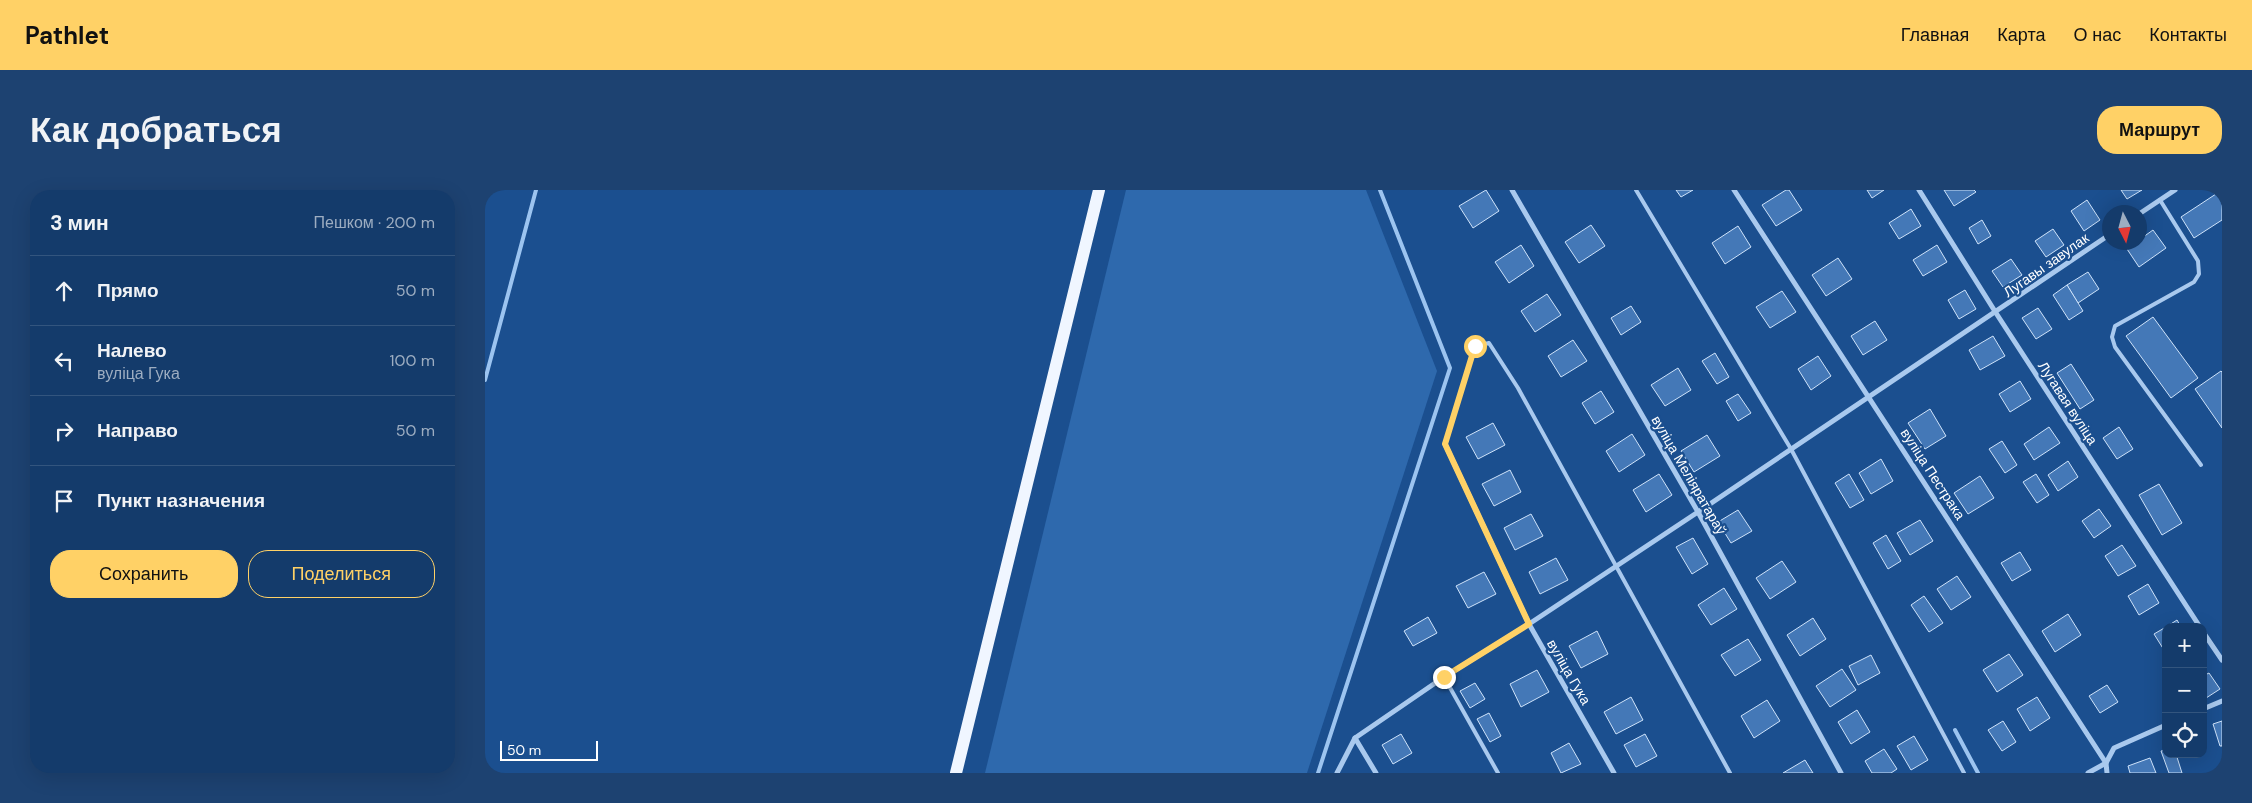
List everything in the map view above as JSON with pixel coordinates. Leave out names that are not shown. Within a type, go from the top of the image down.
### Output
[{"type":"main road","points":[[956,773],[1099,190]]},
{"type":"street","name":"вуліца Меліяратараў","points":[[1512,190],[1698,512],[1841,773]]},
{"type":"street","name":"вуліца Пестрака","points":[[1734,190],[2106,763],[2107,773]]},
{"type":"street","name":"Лугавая вуліца","points":[[1919,190],[1996,313],[2197,623]]},
{"type":"street","points":[[2147,209],[2175,190]]},
{"type":"street","name":"Лугавы завулак","points":[[1355,738],[1444,677],[1529,624],[1698,512],[2102,240]]},
{"type":"street","name":"вуліца Гука","points":[[1445,444],[1529,624],[1614,773]]},
{"type":"street","points":[[2207,638],[2222,660]]},
{"type":"street","points":[[2207,707],[2222,701]]},
{"type":"street","points":[[2088,773],[2106,763],[2114,748],[2162,728]]},
{"type":"street","points":[[1337,773],[1355,738]]},
{"type":"street","points":[[1355,738],[1376,773]]},
{"type":"lane","points":[[1635,190],[1791,449],[1964,773]]},
{"type":"lane","points":[[2160,200],[2198,261],[2199,274],[2194,282],[2115,326],[2112,337],[2115,347],[2201,465]]},
{"type":"lane","points":[[1445,444],[1475,346],[1489,343],[1518,388],[1730,773]]},
{"type":"lane","points":[[1444,677],[1498,773]]},
{"type":"shaded area","points":[[1126,190],[1366,190],[1437,371],[1307,773],[985,773]]},
{"type":"building","points":[[1486,190],[1499,211],[1473,228],[1459,206]]},
{"type":"building","points":[[1676,190],[1693,190],[1681,197]]},
{"type":"building","points":[[1789,190],[1802,210],[1776,226],[1762,205]]},
{"type":"building","points":[[1867,190],[1884,190],[1872,198]]},
{"type":"building","points":[[1944,190],[1974,190],[1976,192],[1954,206]]},
{"type":"building","points":[[2121,190],[2142,190],[2127,199]]},
{"type":"building","points":[[2222,190],[2222,220],[2194,238],[2181,217]]},
{"type":"building","points":[[2087,200],[2100,220],[2084,231],[2071,211]]},
{"type":"building","points":[[1911,209],[1921,226],[1899,239],[1889,223]]},
{"type":"building","points":[[1982,220],[1991,236],[1978,244],[1969,228]]},
{"type":"building","points":[[1591,225],[1605,246],[1579,263],[1565,242]]},
{"type":"building","points":[[1738,226],[1751,247],[1725,264],[1712,243]]},
{"type":"building","points":[[2053,229],[2064,245],[2046,257],[2035,241]]},
{"type":"building","points":[[2153,230],[2166,248],[2139,267],[2128,250],[2147,250],[2147,234]]},
{"type":"building","points":[[1521,245],[1534,266],[1509,283],[1495,262]]},
{"type":"building","points":[[1937,245],[1947,262],[1923,276],[1913,260]]},
{"type":"building","points":[[1838,258],[1852,279],[1826,296],[1812,275]]},
{"type":"building","points":[[2011,259],[2022,275],[2003,287],[1992,271]]},
{"type":"building","points":[[2088,272],[2099,289],[2078,303],[2067,285]]},
{"type":"building","points":[[2067,285],[2083,311],[2069,320],[2053,295]]},
{"type":"building","points":[[1965,290],[1976,309],[1959,319],[1948,300]]},
{"type":"building","points":[[1782,291],[1796,312],[1770,328],[1756,307]]},
{"type":"building","points":[[1547,294],[1561,315],[1535,332],[1521,311]]},
{"type":"building","points":[[1631,306],[1641,322],[1621,335],[1611,318]]},
{"type":"building","points":[[2038,308],[2052,329],[2036,339],[2022,318]]},
{"type":"building","points":[[2153,317],[2198,378],[2171,398],[2126,336]]},
{"type":"building","points":[[1875,321],[1887,340],[1863,355],[1851,336]]},
{"type":"building","points":[[1993,336],[2005,356],[1980,370],[1969,350]]},
{"type":"building","points":[[1573,340],[1587,361],[1561,377],[1548,356]]},
{"type":"building","points":[[1715,353],[1729,377],[1717,384],[1702,361]]},
{"type":"building","points":[[1818,356],[1831,376],[1811,390],[1798,369]]},
{"type":"building","points":[[2071,364],[2094,400],[2080,409],[2057,373]]},
{"type":"building","points":[[1678,368],[1691,390],[1665,406],[1651,385]]},
{"type":"building","points":[[2222,372],[2222,428],[2195,389]]},
{"type":"building","points":[[2020,381],[2031,399],[2010,412],[1999,394]]},
{"type":"building","points":[[1601,391],[1614,412],[1595,424],[1582,403]]},
{"type":"building","points":[[1738,394],[1751,413],[1738,421],[1726,401]]},
{"type":"building","points":[[1930,409],[1946,436],[1925,449],[1908,423]]},
{"type":"building","points":[[1493,423],[1505,445],[1478,459],[1466,437]]},
{"type":"building","points":[[2049,427],[2060,443],[2034,460],[2024,444]]},
{"type":"building","points":[[2119,427],[2133,449],[2117,459],[2103,438]]},
{"type":"building","points":[[1632,434],[1645,455],[1619,472],[1606,451]]},
{"type":"building","points":[[1707,435],[1720,456],[1694,472],[1681,451]]},
{"type":"building","points":[[2002,441],[2017,465],[2005,473],[1989,449]]},
{"type":"building","points":[[1881,459],[1893,481],[1871,494],[1859,473]]},
{"type":"building","points":[[2068,461],[2078,477],[2058,491],[2048,475]]},
{"type":"building","points":[[1510,470],[1521,492],[1494,506],[1482,484]]},
{"type":"building","points":[[1659,474],[1672,495],[1646,512],[1633,490]]},
{"type":"building","points":[[1849,474],[1864,500],[1850,508],[1835,483]]},
{"type":"building","points":[[2036,474],[2049,495],[2037,503],[2023,482]]},
{"type":"building","points":[[1980,476],[1994,498],[1968,514],[1954,493]]},
{"type":"building","points":[[2159,484],[2182,523],[2162,535],[2139,495]]},
{"type":"building","points":[[2099,509],[2111,526],[2094,538],[2082,521]]},
{"type":"building","points":[[1738,510],[1752,531],[1731,543],[1718,522]]},
{"type":"building","points":[[1531,514],[1543,536],[1515,550],[1504,528]]},
{"type":"building","points":[[1920,520],[1933,541],[1910,555],[1897,533]]},
{"type":"building","points":[[1886,535],[1901,561],[1888,569],[1873,543]]},
{"type":"building","points":[[1693,538],[1708,564],[1692,574],[1676,547]]},
{"type":"building","points":[[2122,545],[2136,566],[2118,576],[2105,556]]},
{"type":"building","points":[[2020,552],[2031,570],[2012,581],[2001,563]]},
{"type":"building","points":[[1556,558],[1568,580],[1540,594],[1529,572]]},
{"type":"building","points":[[1782,561],[1796,582],[1770,599],[1756,578]]},
{"type":"building","points":[[1484,572],[1496,594],[1468,608],[1456,586]]},
{"type":"building","points":[[1957,576],[1971,597],[1951,610],[1937,589]]},
{"type":"building","points":[[2148,584],[2159,603],[2139,615],[2128,596]]},
{"type":"building","points":[[1724,588],[1737,609],[1711,625],[1698,605]]},
{"type":"building","points":[[1924,596],[1943,623],[1929,632],[1911,605]]},
{"type":"building","points":[[2068,614],[2081,635],[2055,652],[2042,631]]},
{"type":"building","points":[[1428,617],[1437,633],[1413,646],[1404,631]]},
{"type":"building","points":[[1813,618],[1826,639],[1800,656],[1787,635]]},
{"type":"building","points":[[2162,629],[2162,647],[2154,634]]},
{"type":"building","points":[[1597,631],[1608,654],[1581,668],[1569,646]]},
{"type":"building","points":[[1748,639],[1761,660],[1735,676],[1721,655]]},
{"type":"building","points":[[2009,654],[2023,675],[1997,692],[1983,670]]},
{"type":"building","points":[[1871,655],[1880,673],[1858,685],[1849,666]]},
{"type":"building","points":[[1842,669],[1856,690],[1830,707],[1816,686]]},
{"type":"building","points":[[1537,670],[1549,692],[1521,707],[1510,684]]},
{"type":"building","points":[[2209,673],[2220,689],[2207,697],[2207,674]]},
{"type":"building","points":[[1475,683],[1485,699],[1470,708],[1460,691]]},
{"type":"building","points":[[2107,685],[2118,702],[2100,713],[2089,696]]},
{"type":"building","points":[[1631,697],[1643,720],[1616,734],[1604,712]]},
{"type":"building","points":[[2037,697],[2050,718],[2030,731],[2017,709]]},
{"type":"building","points":[[1767,700],[1780,721],[1754,738],[1741,716]]},
{"type":"building","points":[[1857,710],[1870,732],[1851,744],[1838,722]]},
{"type":"building","points":[[1489,713],[1501,736],[1490,742],[1477,719]]},
{"type":"building","points":[[2003,721],[2016,742],[2002,751],[1988,730]]},
{"type":"building","points":[[2222,721],[2222,746],[2220,746],[2213,724]]},
{"type":"building","points":[[1401,734],[1412,753],[1393,764],[1382,745]]},
{"type":"building","points":[[1645,734],[1657,756],[1636,767],[1624,745]]},
{"type":"building","points":[[1914,736],[1928,760],[1911,770],[1897,746]]},
{"type":"building","points":[[1569,743],[1581,764],[1561,773],[1551,753]]},
{"type":"building","points":[[1884,749],[1897,769],[1891,773],[1872,773],[1865,761]]},
{"type":"building","points":[[2150,758],[2156,773],[2130,773],[2128,766]]},
{"type":"building","points":[[2164,758],[2177,758],[2182,773],[2169,773]]},
{"type":"building","points":[[1805,760],[1813,773],[1783,773]]},
{"type":"waterway","points":[[485,380],[536,190]]},
{"type":"waterway","points":[[1318,773],[1450,368],[1380,190]]},
{"type":"waterway","points":[[1955,730],[1978,773]]},
{"type":"route","points":[[1444,677],[1529,624],[1445,444],[1475,346]]}]
